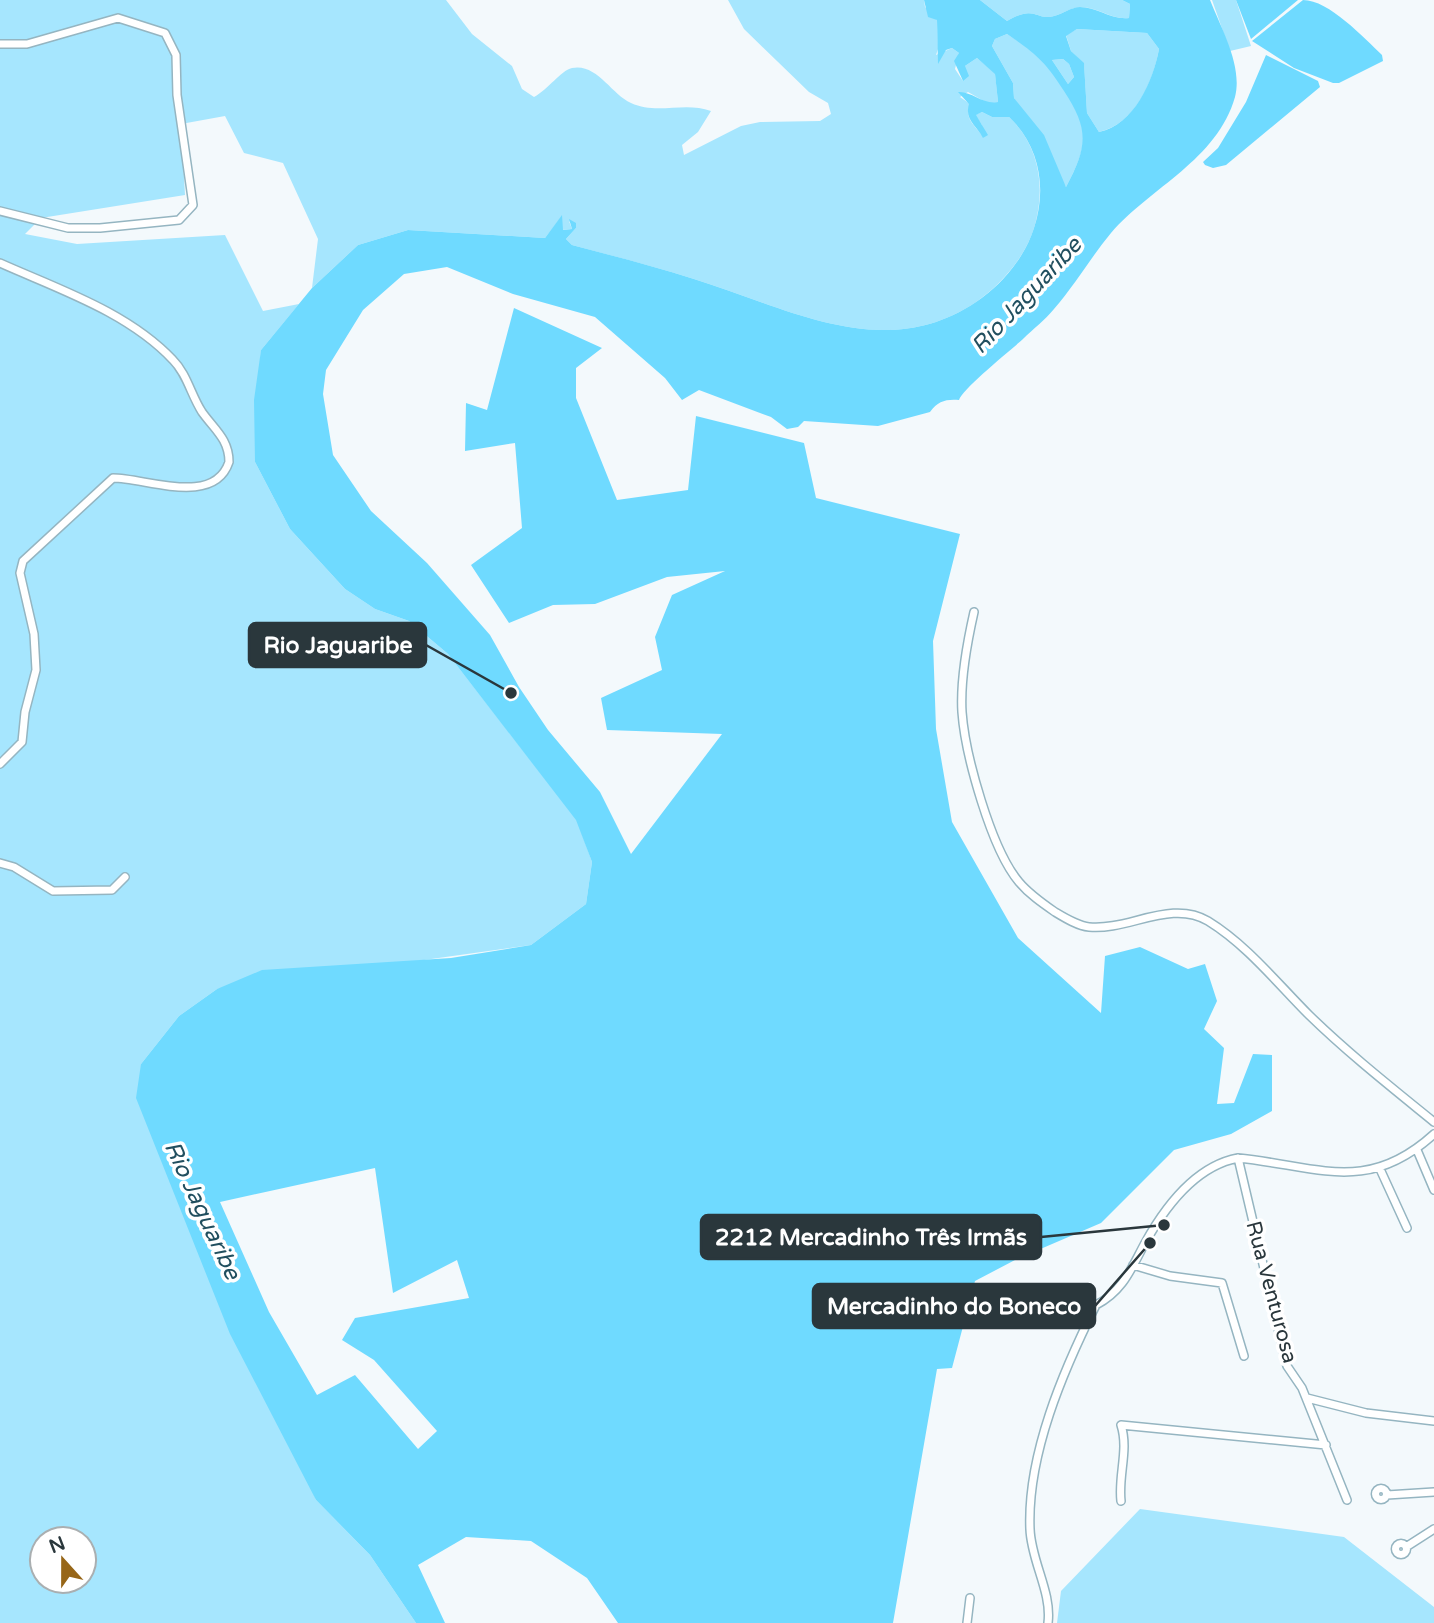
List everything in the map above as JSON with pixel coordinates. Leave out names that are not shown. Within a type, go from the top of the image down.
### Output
[{"type":"street","points":[[0,44],[27,44],[118,18],[165,33],[176,55],[177,95],[193,205],[179,220],[100,228],[48,226],[0,211]]},
{"type":"street","points":[[0,263],[91,304],[162,349],[175,362],[197,403],[226,440],[229,462],[226,471],[219,477],[191,487],[113,478],[29,554],[20,573],[34,634],[36,670],[25,712],[22,742],[0,764]]},
{"type":"street","points":[[974,612],[962,710],[970,761],[993,830],[1018,882],[1032,896],[1060,915],[1087,927],[1146,920],[1177,912],[1188,913],[1211,923],[1245,950],[1343,1047],[1434,1122]]},
{"type":"street","points":[[0,863],[14,867],[54,891],[112,890],[125,877]]},
{"type":"street","points":[[1048,1623],[1046,1596],[1032,1554],[1031,1482],[1073,1349],[1096,1305],[1122,1287],[1160,1218],[1209,1167],[1238,1158],[1346,1172],[1380,1169],[1417,1150],[1434,1134]]},
{"type":"street","points":[[1417,1150],[1434,1191]]},
{"type":"street","name":"Rua Venturosa","points":[[1238,1158],[1287,1366],[1307,1398],[1347,1500]]},
{"type":"street","points":[[1380,1169],[1407,1228]]},
{"type":"street","points":[[1133,1265],[1170,1276],[1222,1283],[1244,1356]]},
{"type":"street","points":[[1003,1316],[1040,1308],[1096,1305]]},
{"type":"street","points":[[1307,1398],[1366,1413],[1434,1421]]},
{"type":"street","points":[[1121,1501],[1120,1479],[1125,1447],[1121,1425],[1326,1446]]},
{"type":"street","points":[[1387,1494],[1434,1492]]},
{"type":"street","points":[[1406,1547],[1434,1529]]},
{"type":"street","points":[[967,1623],[971,1598]]},
{"type":"shaded area","points":[[0,0],[446,0],[472,34],[512,66],[522,89],[534,97],[568,70],[581,68],[589,70],[631,103],[651,108],[691,107],[711,111],[698,132],[682,145],[684,155],[741,126],[760,122],[820,121],[831,114],[828,103],[809,92],[744,29],[728,0],[924,0],[925,7],[937,20],[936,55],[952,48],[959,53],[955,69],[963,81],[965,66],[977,58],[995,73],[998,102],[989,104],[968,92],[960,97],[970,104],[968,114],[972,122],[984,138],[982,125],[975,115],[982,112],[992,117],[1009,117],[1028,141],[1040,183],[1034,228],[1018,260],[1003,279],[985,295],[941,320],[906,329],[871,330],[836,325],[679,274],[572,245],[566,239],[576,228],[569,221],[572,229],[562,230],[562,216],[545,238],[408,230],[358,245],[312,288],[318,239],[283,163],[244,153],[225,116],[181,124],[185,195],[41,218],[25,234],[77,244],[225,235],[263,311],[299,304],[261,350],[255,462],[290,529],[345,589],[375,609],[409,621],[448,654],[577,820],[592,862],[586,904],[531,945],[217,989],[179,1016],[141,1064],[316,1500],[370,1555],[416,1623],[0,1623]]},
{"type":"shaded area","points":[[980,0],[1122,0],[1130,4],[1129,18],[1081,7],[1048,17],[1024,14],[1007,21]]},
{"type":"shaded area","points":[[1212,0],[1236,0],[1251,46],[1230,51]]},
{"type":"shaded area","points":[[1077,29],[1147,33],[1159,49],[1152,75],[1140,100],[1123,120],[1099,132],[1087,113],[1084,64],[1071,51],[1066,35]]},
{"type":"shaded area","points":[[1007,34],[1030,48],[1046,64],[1078,110],[1084,138],[1076,167],[1066,187],[1014,98],[1013,83],[992,46],[995,39]]},
{"type":"shaded area","points":[[1063,59],[1069,64],[1074,77],[1068,84],[1052,60]]},
{"type":"shaded area","points":[[1140,1509],[1344,1537],[1434,1607],[1434,1623],[1057,1623],[1061,1591]]},
{"type":"water","points":[[924,0],[980,0],[1007,21],[1030,13],[1054,16],[1080,7],[1129,18],[1130,4],[1122,0],[1210,0],[1230,47],[1237,85],[1226,119],[1214,138],[1198,156],[1111,233],[1050,313],[977,379],[959,400],[943,402],[930,412],[878,426],[804,421],[798,427],[787,429],[771,417],[699,390],[682,400],[665,378],[595,317],[513,294],[447,267],[404,274],[363,310],[326,370],[323,394],[333,455],[371,511],[427,563],[490,635],[519,687],[548,730],[600,792],[631,854],[722,734],[607,730],[601,698],[662,670],[655,637],[672,595],[725,571],[667,577],[595,604],[553,605],[509,623],[471,565],[522,528],[515,443],[465,451],[466,403],[487,410],[514,308],[602,348],[576,368],[576,398],[617,500],[688,490],[696,416],[804,443],[816,498],[960,534],[933,641],[936,729],[952,822],[1018,938],[1101,1013],[1105,956],[1140,947],[1188,969],[1205,964],[1217,1001],[1204,1029],[1224,1048],[1217,1104],[1234,1103],[1253,1054],[1272,1055],[1272,1111],[1231,1134],[1174,1150],[1101,1223],[1015,1260],[975,1281],[952,1368],[937,1369],[893,1623],[618,1623],[587,1578],[531,1541],[466,1537],[418,1565],[445,1623],[416,1623],[370,1555],[316,1500],[230,1334],[136,1098],[141,1064],[179,1016],[217,989],[262,970],[451,958],[531,945],[586,904],[592,862],[576,820],[448,654],[409,621],[375,609],[345,589],[290,529],[255,462],[254,400],[261,350],[312,288],[358,245],[408,230],[545,238],[562,215],[563,230],[572,229],[569,219],[576,223],[576,228],[566,239],[572,245],[679,274],[836,325],[871,330],[906,329],[941,320],[985,295],[1003,279],[1018,260],[1034,228],[1040,183],[1034,155],[1020,128],[1009,117],[992,117],[982,112],[976,115],[988,135],[983,138],[970,119],[969,104],[958,92],[987,102],[998,102],[995,74],[977,58],[965,66],[969,76],[963,81],[954,61],[959,53],[952,48],[946,50],[938,64],[937,20],[928,17]],"holes":[[[1077,29],[1147,33],[1159,49],[1152,74],[1140,100],[1122,121],[1111,128],[1099,132],[1087,113],[1084,63],[1071,51],[1066,36]],[[1007,34],[1039,59],[1058,81],[1078,116],[1083,138],[1082,149],[1066,187],[1044,135],[1014,98],[1013,83],[992,46],[995,39]],[[1063,59],[1069,64],[1074,77],[1068,84],[1052,60]],[[375,1168],[393,1293],[457,1260],[469,1298],[355,1318],[342,1340],[374,1360],[437,1431],[418,1449],[355,1375],[317,1395],[269,1312],[220,1202]]]},
{"type":"water","points":[[1236,0],[1298,0],[1251,39]]},
{"type":"water","points":[[1303,0],[1324,6],[1335,13],[1382,55],[1383,61],[1339,83],[1333,83],[1294,68],[1252,41]]},
{"type":"water","points":[[1266,55],[1318,81],[1320,87],[1226,165],[1213,168],[1205,165],[1203,162],[1218,148],[1246,102]]},
{"type":"place","name":"Rio Jaguaribe","points":[[511,693]]},
{"type":"place","name":"2212 Mercadinho Três Irmãs","points":[[1164,1225]]},
{"type":"place","name":"Mercadinho do Boneco","points":[[1150,1243]]}]
